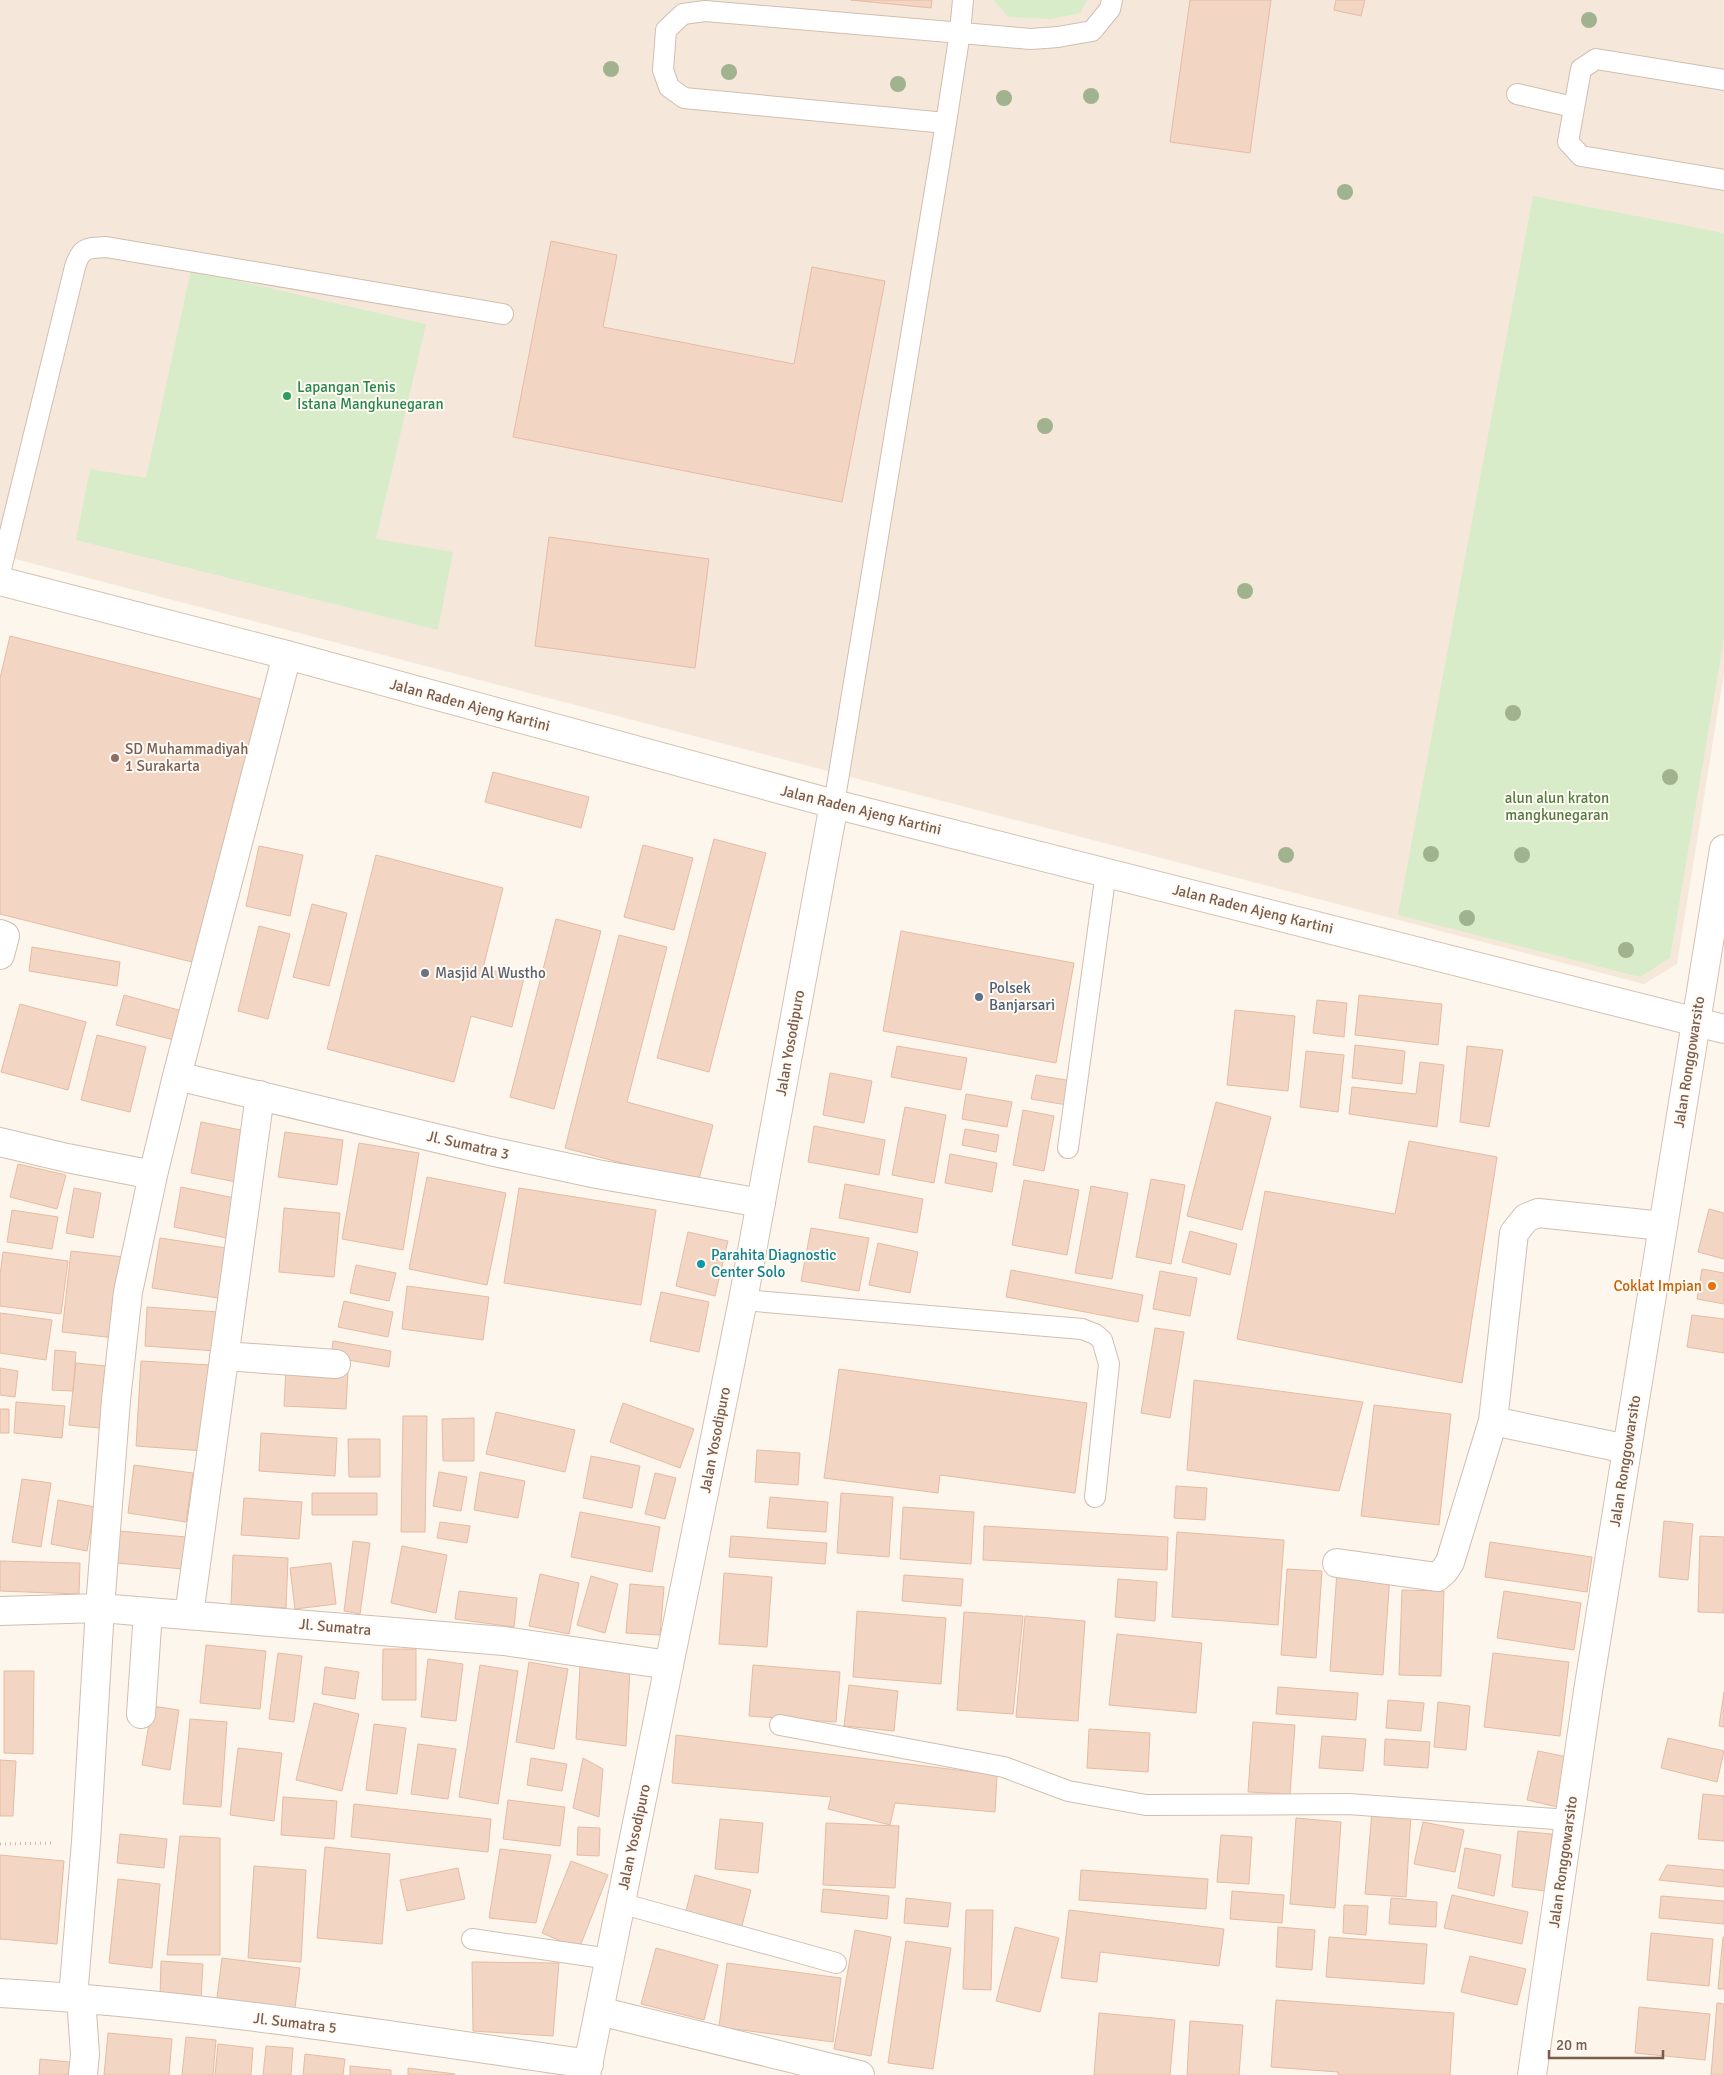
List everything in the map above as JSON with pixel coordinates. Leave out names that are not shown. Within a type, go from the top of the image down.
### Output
[{"type":"street","name":"Jalan Raden Ajeng Kartini","points":[[0,581],[287,655],[834,804],[1724,1029]]},
{"type":"street","points":[[83,2075],[84,2054],[77,1998],[100,1608],[116,1400],[128,1292],[153,1175],[177,1076],[287,655]]},
{"type":"street","name":"Jalan Yosodipuro","points":[[588,2069],[743,1300],[834,804]]},
{"type":"street","name":"Jalan Ronggowarsito","points":[[1532,2075],[1569,1820],[1627,1449],[1724,849]]},
{"type":"street","points":[[0,934],[5,936],[0,955]]},
{"type":"street","name":"Jl. Sumatra 3","points":[[177,1076],[607,1176],[761,1203]]},
{"type":"street","points":[[189,1615],[260,1095]]},
{"type":"street","points":[[0,1142],[67,1158],[153,1175]]},
{"type":"street","points":[[1337,1563],[1437,1577],[1450,1562],[1493,1421],[1514,1233],[1526,1218],[1538,1214],[1663,1226]]},
{"type":"street","points":[[224,1356],[336,1364]]},
{"type":"street","points":[[1493,1421],[1627,1449]]},
{"type":"street","name":"Jl. Sumatra","points":[[0,1611],[100,1608],[189,1615],[504,1642],[669,1665]]},
{"type":"street","points":[[141,1714],[148,1612]]},
{"type":"street","name":"Jl. Sumatra 5","points":[[0,1993],[77,1998],[294,2022],[588,2069]]},
{"type":"street","points":[[599,2011],[860,2075]]},
{"type":"lane","points":[[834,804],[946,123],[960,32],[962,0]]},
{"type":"lane","points":[[946,123],[684,98],[669,87],[664,70],[666,30],[683,14],[705,11],[1031,39],[1058,37],[1092,31],[1110,9],[1112,0]]},
{"type":"lane","points":[[1724,80],[1596,59],[1581,69],[1568,142],[1581,156],[1724,180]]},
{"type":"lane","points":[[1517,94],[1573,107]]},
{"type":"lane","points":[[0,573],[78,255],[87,248],[106,247],[503,314]]},
{"type":"lane","points":[[1068,1148],[1106,872]]},
{"type":"lane","points":[[743,1300],[1082,1329],[1095,1334],[1102,1340],[1109,1364],[1095,1496]]},
{"type":"lane","points":[[780,1726],[1004,1767],[1068,1791],[1146,1805],[1348,1804],[1569,1820]]},
{"type":"lane","points":[[620,1903],[836,1963]]},
{"type":"lane","points":[[472,1939],[610,1959]]},
{"type":"path","points":[[0,1844],[86,1842]]},
{"type":"shaded area","points":[[0,0],[1724,0],[1724,673],[1677,964],[1644,984],[0,555]]},
{"type":"green space","points":[[993,0],[1087,0],[1080,13],[1051,19],[1009,17]]},
{"type":"green space","name":"alun alun kraton mangkunegaran","points":[[1533,196],[1724,233],[1724,638],[1670,958],[1640,977],[1398,915]]},
{"type":"green space","name":"Lapangan Tenis Istana Mangkunegaran","points":[[191,270],[426,324],[376,539],[453,552],[438,630],[76,540],[90,469],[146,478]]},
{"type":"building","points":[[851,0],[932,0],[931,8]]},
{"type":"building","points":[[1190,0],[1271,0],[1250,153],[1170,142]]},
{"type":"building","points":[[1336,0],[1365,0],[1361,16],[1334,10]]},
{"type":"building","points":[[551,241],[617,255],[603,327],[794,364],[812,267],[885,281],[842,502],[513,437]]},
{"type":"building","points":[[549,537],[709,559],[695,668],[535,646]]},
{"type":"building","points":[[10,636],[269,701],[204,965],[0,914],[0,678]]},
{"type":"building","points":[[493,772],[589,797],[581,828],[485,802]]},
{"type":"building","points":[[714,839],[766,853],[709,1072],[657,1058]]},
{"type":"building","points":[[643,845],[693,858],[674,930],[624,917]]},
{"type":"building","points":[[259,846],[303,855],[290,916],[246,906]]},
{"type":"building","name":"Masjid Al Wustho","points":[[376,855],[503,888],[483,968],[524,978],[512,1027],[471,1016],[454,1082],[327,1049]]},
{"type":"building","points":[[312,904],[347,913],[329,986],[293,977]]},
{"type":"building","points":[[556,919],[601,931],[554,1109],[510,1097]]},
{"type":"building","points":[[259,926],[290,934],[268,1019],[238,1011]]},
{"type":"building","name":"Polsek Banjarsari","points":[[901,931],[1074,963],[1056,1063],[883,1031]]},
{"type":"building","points":[[619,935],[667,947],[627,1102],[713,1125],[698,1183],[565,1148]]},
{"type":"building","points":[[32,947],[120,962],[117,986],[29,971]]},
{"type":"building","points":[[124,995],[186,1012],[178,1041],[116,1025]]},
{"type":"building","points":[[1359,995],[1442,1004],[1438,1045],[1355,1035]]},
{"type":"building","points":[[1317,1000],[1347,1003],[1344,1037],[1313,1033]]},
{"type":"building","points":[[20,1004],[86,1022],[68,1090],[1,1072]]},
{"type":"building","points":[[1235,1010],[1295,1016],[1288,1091],[1227,1085]]},
{"type":"building","points":[[97,1035],[146,1047],[130,1112],[81,1100]]},
{"type":"building","points":[[1355,1045],[1405,1051],[1402,1084],[1352,1078]]},
{"type":"building","points":[[897,1046],[967,1058],[961,1090],[891,1077]]},
{"type":"building","points":[[1467,1046],[1503,1050],[1489,1127],[1460,1122]]},
{"type":"building","points":[[1306,1051],[1344,1055],[1338,1112],[1300,1107]]},
{"type":"building","points":[[1420,1062],[1444,1065],[1437,1127],[1349,1114],[1352,1087],[1416,1094]]},
{"type":"building","points":[[830,1073],[872,1081],[864,1123],[823,1115]]},
{"type":"building","points":[[1036,1075],[1072,1081],[1067,1105],[1031,1099]]},
{"type":"building","points":[[966,1094],[1012,1102],[1007,1127],[962,1119]]},
{"type":"building","points":[[1216,1102],[1271,1117],[1242,1230],[1187,1216]]},
{"type":"building","points":[[905,1107],[946,1115],[934,1183],[892,1175]]},
{"type":"building","points":[[1023,1110],[1054,1116],[1044,1171],[1013,1165]]},
{"type":"building","points":[[201,1122],[251,1132],[241,1183],[191,1173]]},
{"type":"building","points":[[814,1126],[885,1140],[879,1175],[808,1162]]},
{"type":"building","points":[[965,1129],[999,1135],[996,1152],[962,1145]]},
{"type":"building","points":[[285,1132],[343,1140],[337,1185],[278,1177]]},
{"type":"building","points":[[1409,1141],[1497,1157],[1462,1383],[1237,1339],[1265,1191],[1395,1214]]},
{"type":"building","points":[[359,1143],[419,1153],[403,1250],[342,1239]]},
{"type":"building","points":[[950,1154],[997,1163],[992,1192],[945,1183]]},
{"type":"building","points":[[18,1164],[66,1175],[57,1209],[10,1197]]},
{"type":"building","points":[[427,1177],[506,1193],[487,1285],[409,1269]]},
{"type":"building","points":[[1151,1179],[1185,1185],[1171,1264],[1136,1257]]},
{"type":"building","points":[[1024,1180],[1079,1190],[1067,1255],[1012,1245]]},
{"type":"building","points":[[845,1184],[923,1199],[917,1233],[839,1218]]},
{"type":"building","points":[[1091,1186],[1128,1193],[1112,1279],[1075,1273]]},
{"type":"building","points":[[181,1187],[244,1200],[236,1240],[174,1227]]},
{"type":"building","points":[[74,1188],[101,1193],[93,1238],[66,1233]]},
{"type":"building","points":[[519,1188],[656,1210],[641,1305],[504,1283]]},
{"type":"building","points":[[284,1208],[340,1213],[334,1277],[279,1272]]},
{"type":"building","points":[[1709,1209],[1724,1213],[1724,1259],[1698,1252]]},
{"type":"building","points":[[12,1210],[58,1217],[52,1249],[7,1242]]},
{"type":"building","points":[[811,1228],[869,1238],[859,1291],[801,1281]]},
{"type":"building","points":[[1190,1231],[1237,1244],[1230,1275],[1182,1262]]},
{"type":"building","name":"Parahita Diagnostic Center Solo","points":[[688,1232],[728,1241],[715,1296],[676,1286]]},
{"type":"building","points":[[160,1238],[233,1249],[225,1299],[152,1288]]},
{"type":"building","points":[[878,1243],[918,1252],[910,1293],[869,1285]]},
{"type":"building","points":[[71,1251],[124,1257],[115,1338],[62,1332]]},
{"type":"building","points":[[3,1252],[68,1261],[61,1314],[0,1306],[0,1275]]},
{"type":"building","points":[[356,1265],[396,1273],[389,1301],[350,1293]]},
{"type":"building","points":[[1702,1269],[1724,1273],[1724,1304],[1697,1299]]},
{"type":"building","points":[[1011,1270],[1143,1295],[1138,1322],[1006,1297]]},
{"type":"building","points":[[1160,1271],[1197,1278],[1190,1316],[1153,1309]]},
{"type":"building","points":[[407,1286],[489,1297],[483,1340],[402,1329]]},
{"type":"building","points":[[661,1292],[709,1302],[699,1352],[650,1341]]},
{"type":"building","points":[[344,1301],[393,1312],[388,1337],[338,1327]]},
{"type":"building","points":[[147,1307],[219,1312],[216,1351],[145,1346]]},
{"type":"building","points":[[0,1313],[52,1320],[46,1360],[0,1353]]},
{"type":"building","points":[[1692,1315],[1724,1319],[1724,1353],[1687,1347]]},
{"type":"building","points":[[1155,1328],[1184,1332],[1170,1418],[1141,1413]]},
{"type":"building","points":[[333,1341],[391,1351],[389,1367],[331,1357]]},
{"type":"building","points":[[55,1350],[76,1352],[73,1391],[52,1390]]},
{"type":"building","points":[[141,1361],[210,1365],[204,1451],[136,1446]]},
{"type":"building","points":[[76,1363],[116,1367],[109,1429],[69,1425]]},
{"type":"building","points":[[0,1368],[18,1371],[15,1397],[0,1395]]},
{"type":"building","points":[[286,1368],[348,1371],[346,1409],[284,1406]]},
{"type":"building","points":[[839,1369],[1087,1403],[1075,1493],[940,1475],[938,1493],[824,1478]]},
{"type":"building","points":[[1194,1380],[1363,1402],[1339,1491],[1187,1470]]},
{"type":"building","points":[[16,1402],[65,1406],[62,1438],[14,1433]]},
{"type":"building","points":[[623,1403],[694,1429],[680,1468],[610,1442]]},
{"type":"building","points":[[1374,1405],[1451,1414],[1439,1525],[1361,1516]]},
{"type":"building","points":[[0,1409],[9,1409],[9,1433],[0,1433]]},
{"type":"building","points":[[496,1412],[575,1430],[565,1472],[486,1454]]},
{"type":"building","points":[[403,1416],[427,1416],[425,1532],[401,1532]]},
{"type":"building","points":[[474,1418],[474,1461],[443,1461],[442,1419]]},
{"type":"building","points":[[261,1433],[337,1438],[335,1476],[259,1471]]},
{"type":"building","points":[[348,1439],[380,1439],[380,1477],[349,1477]]},
{"type":"building","points":[[757,1450],[800,1453],[798,1485],[755,1482]]},
{"type":"building","points":[[591,1456],[640,1466],[632,1508],[583,1498]]},
{"type":"building","points":[[134,1465],[193,1473],[186,1522],[128,1513]]},
{"type":"building","points":[[439,1472],[467,1477],[461,1511],[433,1506]]},
{"type":"building","points":[[480,1472],[525,1481],[518,1518],[474,1510]]},
{"type":"building","points":[[655,1473],[676,1478],[665,1519],[645,1514]]},
{"type":"building","points":[[22,1479],[51,1483],[41,1547],[12,1542]]},
{"type":"building","points":[[1176,1486],[1207,1488],[1205,1520],[1174,1518]]},
{"type":"building","points":[[312,1493],[377,1493],[377,1515],[312,1515]]},
{"type":"building","points":[[841,1493],[893,1497],[889,1557],[837,1553]]},
{"type":"building","points":[[770,1497],[828,1502],[826,1532],[767,1528]]},
{"type":"building","points":[[244,1498],[302,1502],[299,1539],[241,1535]]},
{"type":"building","points":[[58,1500],[95,1507],[87,1551],[51,1544]]},
{"type":"building","points":[[903,1507],[974,1512],[971,1564],[900,1559]]},
{"type":"building","points":[[580,1512],[660,1527],[652,1572],[571,1557]]},
{"type":"building","points":[[1664,1521],[1693,1524],[1688,1580],[1659,1577]]},
{"type":"building","points":[[440,1522],[470,1526],[467,1543],[437,1538]]},
{"type":"building","points":[[984,1526],[1168,1537],[1167,1570],[983,1560]]},
{"type":"building","points":[[119,1531],[186,1537],[183,1569],[116,1563]]},
{"type":"building","points":[[1177,1532],[1284,1540],[1278,1625],[1172,1617]]},
{"type":"building","points":[[731,1536],[827,1543],[825,1564],[729,1557]]},
{"type":"building","points":[[1700,1536],[1724,1537],[1724,1613],[1698,1612]]},
{"type":"building","points":[[353,1541],[370,1543],[360,1614],[344,1611]]},
{"type":"building","points":[[1490,1542],[1592,1557],[1587,1592],[1485,1577]]},
{"type":"building","points":[[402,1546],[447,1555],[436,1613],[391,1603]]},
{"type":"building","points":[[233,1555],[288,1558],[286,1608],[231,1605]]},
{"type":"building","points":[[0,1561],[80,1563],[79,1594],[0,1591]]},
{"type":"building","points":[[331,1563],[336,1604],[295,1609],[290,1568]]},
{"type":"building","points":[[1287,1569],[1322,1571],[1316,1658],[1281,1655]]},
{"type":"building","points":[[1337,1571],[1390,1575],[1383,1675],[1330,1671]]},
{"type":"building","points":[[724,1573],[772,1577],[767,1647],[719,1644]]},
{"type":"building","points":[[540,1574],[579,1583],[569,1634],[529,1626]]},
{"type":"building","points":[[904,1575],[963,1579],[961,1606],[902,1601]]},
{"type":"building","points":[[591,1576],[618,1584],[605,1633],[577,1625]]},
{"type":"building","points":[[1118,1579],[1157,1582],[1155,1621],[1115,1617]]},
{"type":"building","points":[[630,1584],[664,1587],[660,1635],[626,1633]]},
{"type":"building","points":[[1402,1590],[1444,1591],[1441,1676],[1399,1675]]},
{"type":"building","points":[[459,1591],[517,1598],[514,1627],[455,1619]]},
{"type":"building","points":[[1504,1591],[1581,1603],[1574,1650],[1497,1638]]},
{"type":"building","points":[[857,1611],[946,1618],[941,1684],[853,1677]]},
{"type":"building","points":[[964,1612],[1023,1616],[1013,1714],[957,1710]]},
{"type":"building","points":[[1025,1616],[1085,1621],[1078,1721],[1016,1717]]},
{"type":"building","points":[[1117,1634],[1202,1643],[1196,1713],[1109,1705]]},
{"type":"building","points":[[206,1645],[266,1651],[260,1709],[200,1703]]},
{"type":"building","points":[[383,1649],[416,1649],[416,1700],[382,1700]]},
{"type":"building","points":[[278,1653],[302,1656],[294,1722],[269,1719]]},
{"type":"building","points":[[1493,1653],[1569,1662],[1560,1736],[1484,1727]]},
{"type":"building","points":[[428,1659],[463,1664],[456,1721],[421,1717]]},
{"type":"building","points":[[529,1662],[568,1669],[554,1749],[516,1742]]},
{"type":"building","points":[[480,1665],[518,1671],[498,1804],[459,1797]]},
{"type":"building","points":[[753,1665],[840,1672],[836,1722],[749,1716]]},
{"type":"building","points":[[580,1666],[630,1669],[626,1746],[576,1739]]},
{"type":"building","points":[[325,1667],[359,1672],[355,1699],[322,1694]]},
{"type":"building","points":[[4,1671],[34,1671],[33,1754],[4,1753]]},
{"type":"building","points":[[849,1685],[898,1691],[894,1731],[844,1726]]},
{"type":"building","points":[[1278,1687],[1358,1693],[1356,1720],[1276,1714]]},
{"type":"building","points":[[1724,1692],[1724,1727],[1719,1726]]},
{"type":"building","points":[[1388,1700],[1424,1703],[1421,1731],[1386,1728]]},
{"type":"building","points":[[1438,1702],[1470,1706],[1466,1750],[1434,1747]]},
{"type":"building","points":[[314,1703],[359,1714],[342,1791],[296,1780]]},
{"type":"building","points":[[152,1706],[179,1710],[170,1770],[142,1765]]},
{"type":"building","points":[[190,1719],[227,1722],[221,1807],[183,1804]]},
{"type":"building","points":[[1253,1722],[1295,1725],[1290,1794],[1248,1792]]},
{"type":"building","points":[[374,1724],[406,1728],[397,1794],[366,1790]]},
{"type":"building","points":[[1089,1729],[1150,1733],[1148,1772],[1087,1768]]},
{"type":"building","points":[[676,1735],[997,1775],[995,1812],[895,1803],[890,1825],[828,1809],[831,1797],[672,1783]]},
{"type":"building","points":[[1322,1736],[1366,1739],[1363,1771],[1319,1768]]},
{"type":"building","points":[[1668,1738],[1724,1751],[1717,1782],[1661,1768]]},
{"type":"building","points":[[1385,1739],[1430,1742],[1428,1768],[1384,1765]]},
{"type":"building","points":[[418,1744],[456,1749],[448,1799],[411,1794]]},
{"type":"building","points":[[238,1748],[282,1753],[274,1821],[230,1815]]},
{"type":"building","points":[[1538,1751],[1572,1758],[1562,1808],[1527,1800]]},
{"type":"building","points":[[531,1758],[567,1764],[562,1791],[527,1785]]},
{"type":"building","points":[[583,1758],[603,1769],[599,1817],[573,1808]]},
{"type":"building","points":[[0,1760],[16,1761],[13,1816],[0,1816]]},
{"type":"building","points":[[1703,1794],[1724,1796],[1724,1841],[1698,1839]]},
{"type":"building","points":[[283,1797],[337,1801],[334,1839],[281,1835]]},
{"type":"building","points":[[508,1800],[565,1807],[560,1846],[503,1839]]},
{"type":"building","points":[[354,1804],[491,1819],[488,1852],[351,1837]]},
{"type":"building","points":[[1372,1811],[1411,1813],[1406,1897],[1365,1894]]},
{"type":"building","points":[[1296,1818],[1341,1822],[1335,1908],[1290,1904]]},
{"type":"building","points":[[720,1819],[763,1823],[758,1873],[715,1869]]},
{"type":"building","points":[[1423,1822],[1464,1830],[1455,1872],[1414,1864]]},
{"type":"building","points":[[826,1823],[899,1826],[895,1888],[823,1885]]},
{"type":"building","points":[[578,1827],[600,1828],[599,1856],[577,1855]]},
{"type":"building","points":[[1518,1831],[1552,1834],[1546,1891],[1512,1887]]},
{"type":"building","points":[[120,1834],[167,1839],[164,1868],[117,1863]]},
{"type":"building","points":[[1221,1835],[1252,1837],[1249,1884],[1217,1882]]},
{"type":"building","points":[[180,1836],[220,1838],[220,1955],[167,1955]]},
{"type":"building","points":[[325,1847],[390,1854],[382,1944],[317,1938]]},
{"type":"building","points":[[1465,1848],[1501,1855],[1494,1896],[1458,1888]]},
{"type":"building","points":[[500,1849],[551,1855],[536,1923],[489,1918]]},
{"type":"building","points":[[0,1855],[64,1861],[57,1944],[0,1939]]},
{"type":"building","points":[[571,1861],[608,1875],[579,1949],[542,1933]]},
{"type":"building","points":[[1667,1865],[1724,1870],[1724,1887],[1659,1880]]},
{"type":"building","points":[[254,1866],[306,1870],[301,1962],[248,1958]]},
{"type":"building","points":[[458,1868],[465,1899],[407,1911],[400,1880]]},
{"type":"building","points":[[1081,1870],[1208,1879],[1206,1909],[1079,1900]]},
{"type":"building","points":[[695,1875],[751,1890],[742,1926],[686,1911]]},
{"type":"building","points":[[118,1879],[160,1884],[152,1968],[109,1963]]},
{"type":"building","points":[[823,1889],[889,1896],[887,1919],[821,1912]]},
{"type":"building","points":[[1232,1891],[1284,1895],[1282,1923],[1230,1919]]},
{"type":"building","points":[[1452,1895],[1528,1912],[1522,1944],[1444,1928]]},
{"type":"building","points":[[1661,1896],[1724,1901],[1724,1924],[1659,1918]]},
{"type":"building","points":[[906,1898],[951,1903],[948,1927],[904,1923]]},
{"type":"building","points":[[1391,1898],[1437,1902],[1436,1927],[1389,1924]]},
{"type":"building","points":[[1344,1905],[1368,1906],[1366,1935],[1343,1933]]},
{"type":"building","points":[[966,1910],[993,1910],[991,1990],[963,1989]]},
{"type":"building","points":[[1069,1910],[1224,1929],[1219,1966],[1100,1952],[1097,1982],[1061,1978]]},
{"type":"building","points":[[1015,1927],[1059,1938],[1040,2012],[996,2001]]},
{"type":"building","points":[[1278,1927],[1315,1930],[1312,1970],[1276,1967]]},
{"type":"building","points":[[855,1930],[891,1937],[871,2056],[834,2049]]},
{"type":"building","points":[[1651,1933],[1713,1939],[1709,1986],[1647,1980]]},
{"type":"building","points":[[1329,1937],[1427,1944],[1424,1984],[1326,1977]]},
{"type":"building","points":[[1723,1937],[1724,1989],[1718,1989]]},
{"type":"building","points":[[906,1941],[951,1948],[933,2069],[888,2063]]},
{"type":"building","points":[[656,1948],[718,1965],[704,2020],[641,2004]]},
{"type":"building","points":[[1470,1956],[1526,1969],[1517,2005],[1461,1992]]},
{"type":"building","points":[[222,1958],[300,1968],[294,2016],[216,2006]]},
{"type":"building","points":[[161,1961],[203,1964],[201,1999],[160,1997]]},
{"type":"building","points":[[472,1962],[559,1963],[553,2036],[473,2031]]},
{"type":"building","points":[[727,1963],[841,1978],[833,2042],[719,2027]]},
{"type":"building","points":[[1276,2000],[1454,2013],[1450,2075],[1338,2075],[1338,2072],[1271,2067]]},
{"type":"building","points":[[1717,2003],[1724,2004],[1724,2075],[1711,2075]]},
{"type":"building","points":[[1639,2007],[1710,2014],[1705,2060],[1635,2053]]},
{"type":"building","points":[[1099,2013],[1175,2020],[1170,2075],[1094,2075]]},
{"type":"building","points":[[1190,2021],[1243,2025],[1239,2075],[1187,2075]]},
{"type":"building","points":[[108,2033],[172,2039],[169,2075],[104,2075]]},
{"type":"building","points":[[186,2037],[216,2040],[213,2075],[182,2075]]},
{"type":"building","points":[[218,2044],[253,2048],[251,2075],[215,2075]]},
{"type":"building","points":[[266,2046],[293,2048],[291,2075],[263,2075]]},
{"type":"building","points":[[305,2054],[345,2059],[343,2075],[303,2075]]},
{"type":"building","points":[[40,2059],[78,2063],[77,2075],[39,2075]]},
{"type":"building","points":[[350,2066],[391,2070],[391,2075],[350,2075]]},
{"type":"building","points":[[408,2068],[455,2074],[455,2075],[408,2075]]},
{"type":"place","name":"Lapangan Tenis Istana Mangkunegaran","points":[[287,396]]},
{"type":"place","name":"SD Muhammadiyah 1 Surakarta","points":[[115,758]]},
{"type":"place","name":"Masjid Al Wustho","points":[[425,973]]},
{"type":"place","name":"Polsek Banjarsari","points":[[979,997]]},
{"type":"place","name":"Parahita Diagnostic Center Solo","points":[[701,1264]]},
{"type":"place","name":"Coklat Impian","points":[[1712,1286]]}]
